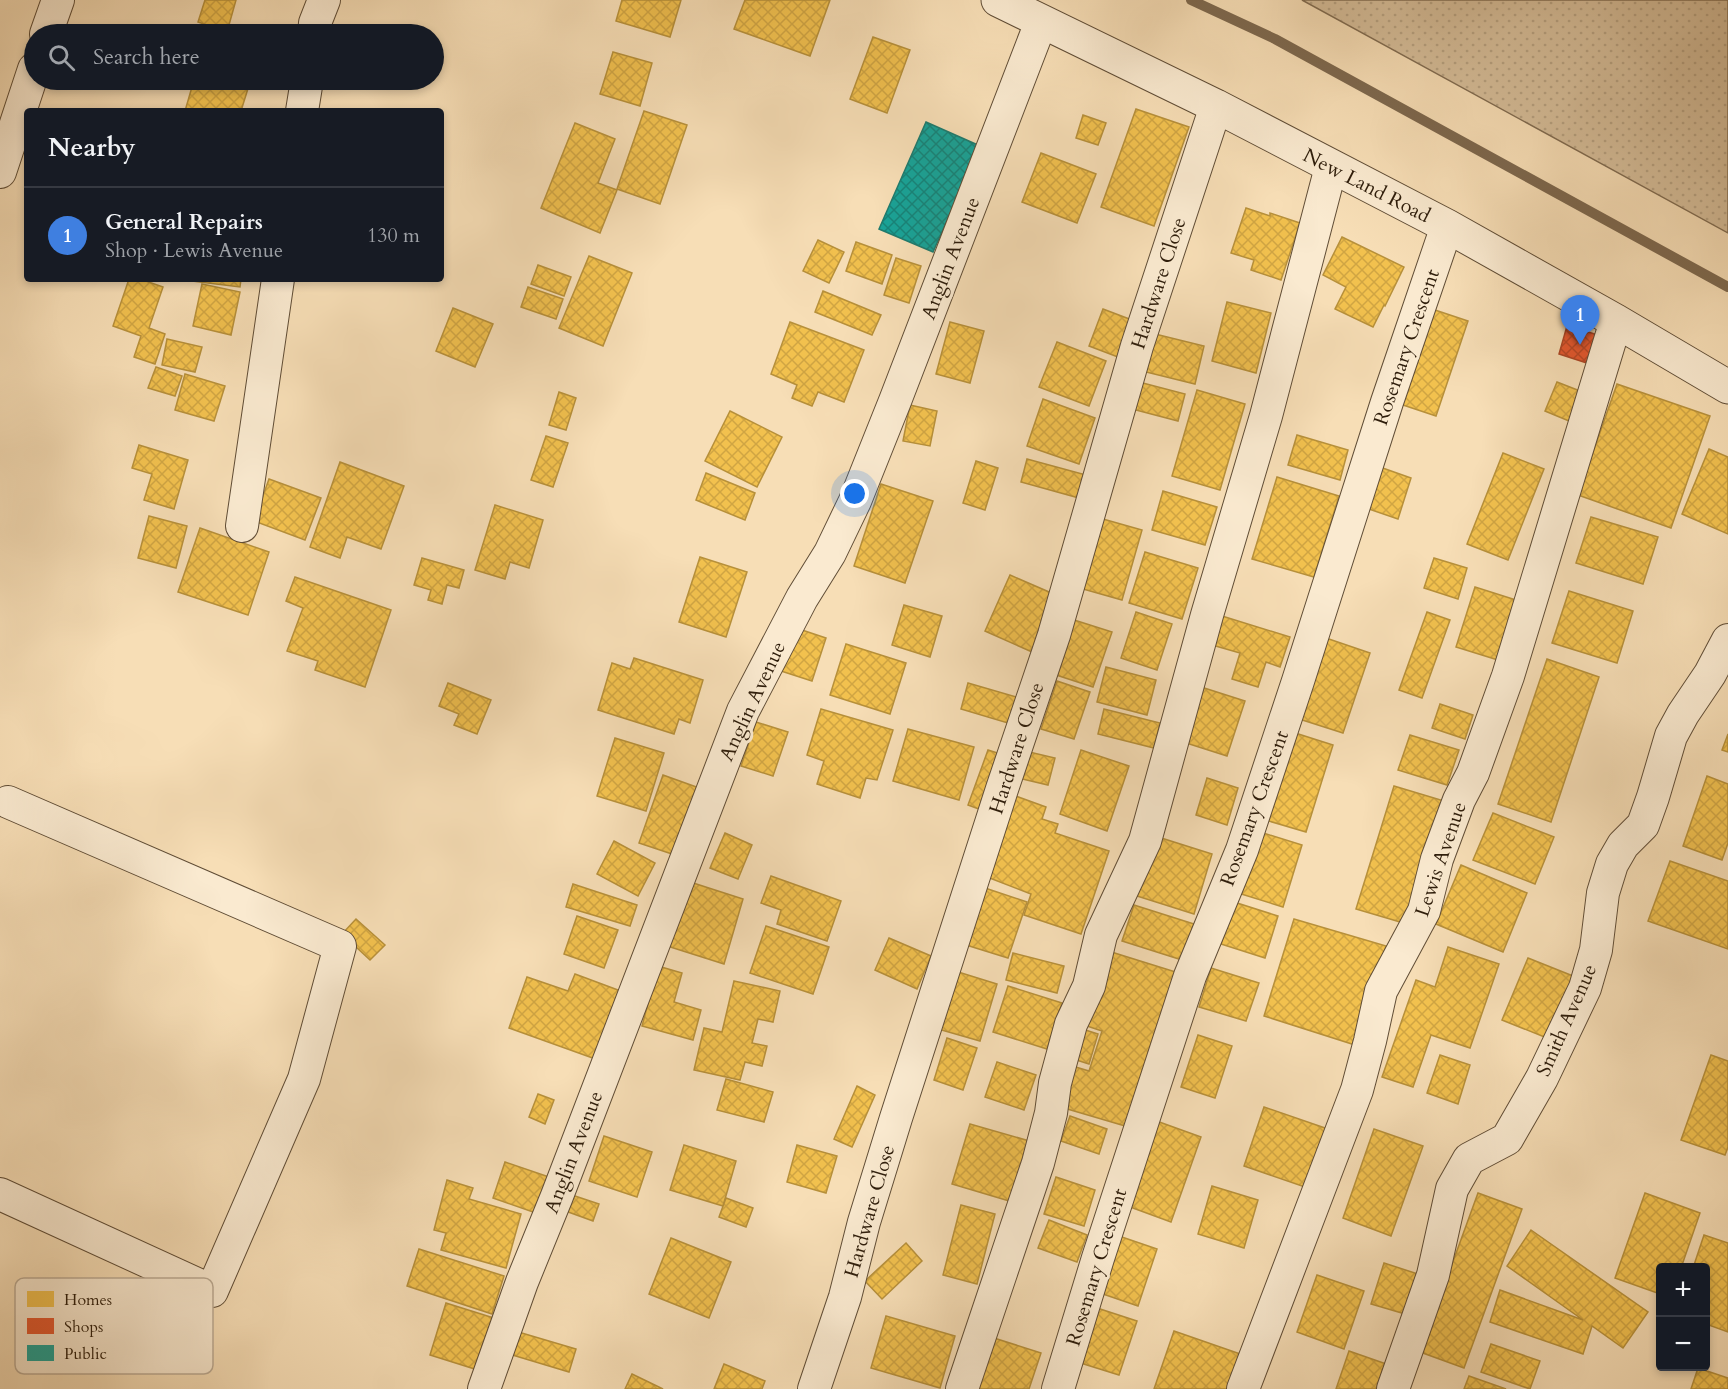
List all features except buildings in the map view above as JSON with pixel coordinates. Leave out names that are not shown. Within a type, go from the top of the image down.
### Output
[{"type":"street","points":[[49,24],[57,0]]},
{"type":"street","points":[[315,24],[324,0]]},
{"type":"street","name":"New Land Road","points":[[998,0],[1216,106],[1447,226],[1728,387]]},
{"type":"street","name":"Anglin Avenue","points":[[484,1389],[522,1282],[743,711],[802,598],[830,553],[855,501],[896,401],[1041,22]]},
{"type":"street","points":[[0,172],[27,90]]},
{"type":"street","points":[[302,108],[305,90]]},
{"type":"street","name":"Hardware Close","points":[[814,1389],[845,1297],[864,1222],[896,1118],[998,800],[1054,635],[1137,346],[1216,106]]},
{"type":"street","points":[[962,1389],[1038,1163],[1051,1113],[1055,1083],[1071,1024],[1089,986],[1101,935],[1145,841],[1207,615],[1266,416],[1331,167]]},
{"type":"street","name":"Rosemary Crescent","points":[[1058,1389],[1190,976],[1242,850],[1299,681],[1387,402],[1447,226]]},
{"type":"street","points":[[242,526],[278,282]]},
{"type":"street","name":"Lewis Avenue","points":[[1244,1389],[1357,1090],[1381,992],[1424,911],[1437,859],[1459,800],[1473,773],[1508,676],[1616,321]]},
{"type":"street","name":"Smith Avenue","points":[[1393,1389],[1433,1275],[1452,1189],[1469,1159],[1507,1139],[1542,1078],[1585,988],[1596,950],[1603,892],[1612,864],[1623,844],[1643,825],[1671,736],[1710,674],[1728,640]]},
{"type":"street","points":[[9,802],[340,946],[304,1079],[213,1289]]},
{"type":"street","points":[[0,1194],[184,1278]]},
{"type":"shaded area","points":[[1302,0],[1728,0],[1728,233]]},
{"type":"waterway","points":[[1191,0],[1275,39],[1728,287]]},
{"type":"place","name":"General Repairs","points":[[1580,345]]}]
